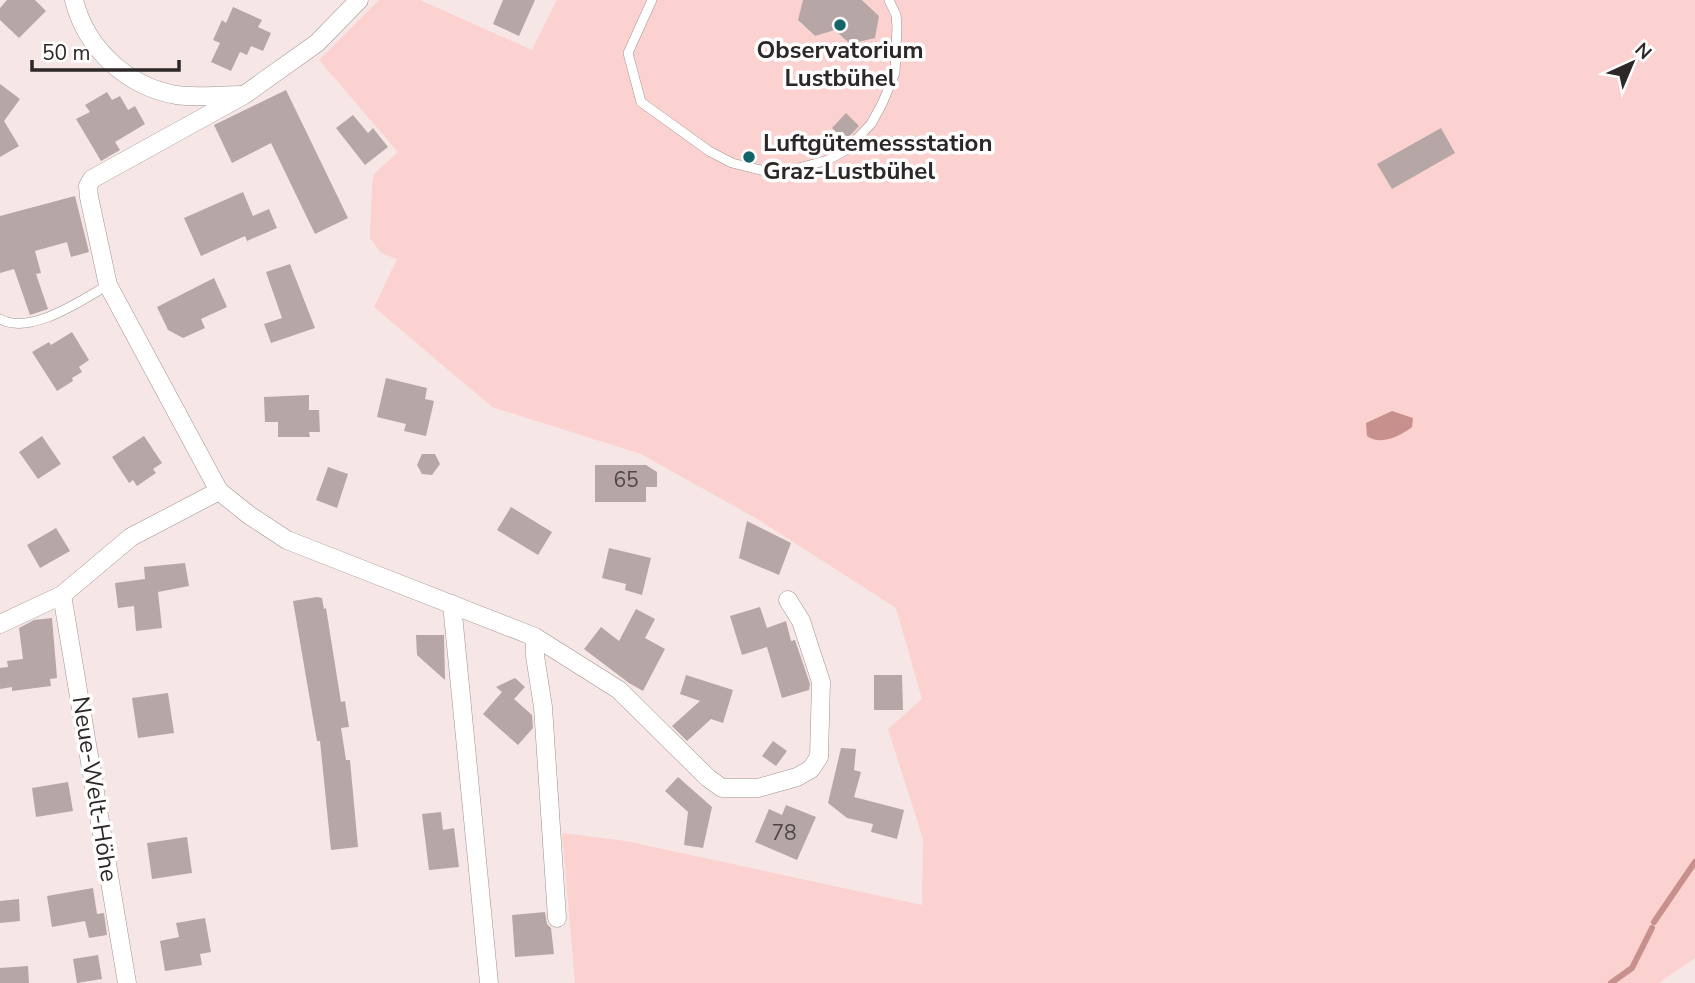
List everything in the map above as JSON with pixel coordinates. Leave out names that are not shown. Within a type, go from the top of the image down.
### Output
[{"type":"street","points":[[74,0],[85,32],[124,74],[147,86],[177,95],[244,95]]},
{"type":"street","points":[[359,0],[317,43],[244,95],[92,179],[88,186],[108,285],[219,491],[287,540],[535,637],[618,690],[708,779],[722,788],[758,788],[797,777],[811,769],[819,757],[821,682],[801,621],[788,600]]},
{"type":"street","points":[[0,624],[62,594],[131,537],[219,491]]},
{"type":"street","name":"Neue-Welt-Höhe","points":[[62,594],[127,983]]},
{"type":"street","points":[[452,604],[489,983]]},
{"type":"street","points":[[535,637],[535,656],[543,707],[557,918]]},
{"type":"lane","points":[[652,0],[628,53],[641,102],[709,151],[732,163],[777,174],[828,160],[846,150],[871,124],[895,73],[896,15],[889,0]]},
{"type":"lane","points":[[0,318],[7,322],[36,321],[69,308],[108,285]]},
{"type":"shaded area","points":[[379,0],[420,0],[532,50],[557,0],[803,0],[798,20],[814,36],[835,30],[874,38],[879,16],[863,0],[1695,0],[1695,958],[1659,983],[575,983],[562,833],[626,841],[922,905],[923,839],[888,729],[922,699],[896,608],[759,520],[641,454],[492,407],[374,307],[397,259],[381,253],[370,238],[372,185],[374,174],[398,152],[319,60]]},
{"type":"shaded area","points":[[844,0],[863,0],[843,6]]},
{"type":"shaded area","points":[[1392,411],[1413,418],[1412,427],[1384,440],[1367,436],[1366,423]]},
{"type":"building","points":[[7,0],[35,0],[46,11],[19,38],[0,20],[0,8]]},
{"type":"building","points":[[503,0],[535,0],[519,36],[493,24]]},
{"type":"building","name":"Observatorium Lustbühel","points":[[803,0],[862,0],[879,16],[875,38],[850,44],[835,30],[815,36],[798,20]]},
{"type":"building","points":[[233,7],[262,20],[258,27],[271,33],[263,51],[251,46],[247,55],[240,52],[231,71],[211,62],[220,43],[213,40],[222,20],[226,23]]},
{"type":"building","points":[[0,84],[20,99],[4,121],[19,146],[0,157]]},
{"type":"building","points":[[286,90],[348,218],[315,234],[271,143],[232,163],[214,125]]},
{"type":"building","points":[[107,92],[112,100],[120,96],[128,110],[135,106],[145,124],[115,142],[120,150],[101,161],[76,119],[90,112],[85,105]]},
{"type":"building","points":[[846,113],[859,126],[845,141],[832,128]]},
{"type":"building","points":[[353,115],[368,133],[373,128],[388,147],[365,165],[336,128]]},
{"type":"building","points":[[1441,128],[1455,153],[1392,189],[1377,164]]},
{"type":"building","points":[[243,192],[253,216],[269,209],[277,228],[247,241],[245,236],[201,256],[184,218]]},
{"type":"building","points":[[75,196],[89,252],[71,257],[67,242],[35,251],[41,273],[36,274],[48,309],[30,315],[14,269],[0,273],[0,216]]},
{"type":"building","points":[[290,264],[315,328],[271,343],[264,324],[282,318],[266,272]]},
{"type":"building","points":[[214,278],[227,307],[201,319],[205,328],[183,338],[168,330],[157,307]]},
{"type":"building","points":[[72,332],[89,360],[79,367],[82,372],[72,378],[73,381],[57,391],[32,352],[49,342],[51,345]]},
{"type":"building","points":[[386,378],[427,388],[425,399],[434,401],[426,436],[404,431],[406,424],[377,417]]},
{"type":"building","points":[[309,395],[309,410],[319,410],[320,432],[309,432],[310,437],[278,437],[278,422],[265,422],[264,397]]},
{"type":"building","points":[[42,436],[61,464],[38,479],[19,452]]},
{"type":"building","points":[[144,436],[162,463],[153,469],[156,473],[137,486],[133,480],[129,483],[112,457]]},
{"type":"building","points":[[422,454],[435,454],[440,464],[432,475],[422,474],[417,465]]},
{"type":"building","points":[[595,465],[646,465],[657,472],[657,487],[646,487],[646,502],[595,502]]},
{"type":"building","points":[[328,467],[348,474],[337,508],[316,500]]},
{"type":"building","points":[[511,507],[552,532],[538,555],[497,530]]},
{"type":"building","points":[[747,521],[791,543],[779,575],[739,558]]},
{"type":"building","points":[[56,528],[70,551],[40,568],[27,545]]},
{"type":"building","points":[[609,548],[651,558],[642,595],[625,590],[626,584],[602,578]]},
{"type":"building","points":[[185,563],[189,586],[158,592],[162,628],[136,631],[134,606],[118,608],[115,583],[145,579],[144,567]]},
{"type":"building","points":[[322,598],[324,609],[326,608],[341,702],[345,701],[349,727],[341,728],[346,760],[350,760],[358,847],[331,850],[320,741],[317,741],[293,601]]},
{"type":"building","points":[[760,607],[767,628],[786,621],[791,641],[795,640],[810,684],[809,690],[782,698],[767,647],[742,655],[730,616]]},
{"type":"building","points":[[636,609],[655,619],[645,638],[665,649],[643,691],[584,649],[601,627],[619,641]]},
{"type":"building","points":[[52,618],[57,678],[50,679],[51,686],[12,691],[12,687],[0,689],[0,668],[8,667],[7,661],[23,659],[19,628],[34,620]]},
{"type":"building","points":[[416,635],[444,635],[445,680],[417,655]]},
{"type":"building","points":[[686,675],[733,690],[723,723],[711,719],[687,741],[672,726],[700,701],[680,694]]},
{"type":"building","points":[[874,675],[902,675],[903,710],[874,710]]},
{"type":"building","points":[[515,678],[525,687],[514,699],[532,715],[533,728],[518,745],[483,714],[502,692],[496,687]]},
{"type":"building","points":[[168,693],[174,733],[138,738],[132,698]]},
{"type":"building","points":[[773,741],[787,751],[776,766],[762,756]]},
{"type":"building","points":[[841,748],[856,749],[854,770],[861,772],[854,797],[904,810],[897,839],[871,832],[873,824],[847,818],[828,803]]},
{"type":"building","points":[[678,777],[712,807],[703,848],[684,845],[688,812],[665,791]]},
{"type":"building","points":[[68,782],[73,811],[36,817],[32,788]]},
{"type":"building","points":[[786,805],[816,817],[797,860],[755,842],[769,809],[782,815]]},
{"type":"building","points":[[441,812],[443,830],[454,828],[459,867],[429,870],[422,814]]},
{"type":"building","points":[[187,837],[192,873],[152,879],[147,843]]},
{"type":"building","points":[[93,888],[97,914],[104,913],[107,935],[89,938],[85,921],[52,927],[47,896]]},
{"type":"building","points":[[19,899],[20,921],[0,923],[0,901]]},
{"type":"building","points":[[545,912],[547,924],[551,928],[554,954],[515,957],[512,915]]},
{"type":"building","points":[[205,918],[211,952],[200,954],[202,965],[165,971],[160,941],[179,937],[176,923]]},
{"type":"building","points":[[98,955],[102,979],[77,983],[73,959]]},
{"type":"building","points":[[28,966],[29,983],[0,983],[0,968]]},
{"type":"waterway","points":[[1654,922],[1695,862]]},
{"type":"waterway","points":[[1611,983],[1632,968],[1652,928]]},
{"type":"place","name":"Observatorium Lustbühel","points":[[840,25]]},
{"type":"place","name":"Luftgütemessstation Graz-Lustbühel","points":[[749,157]]}]
